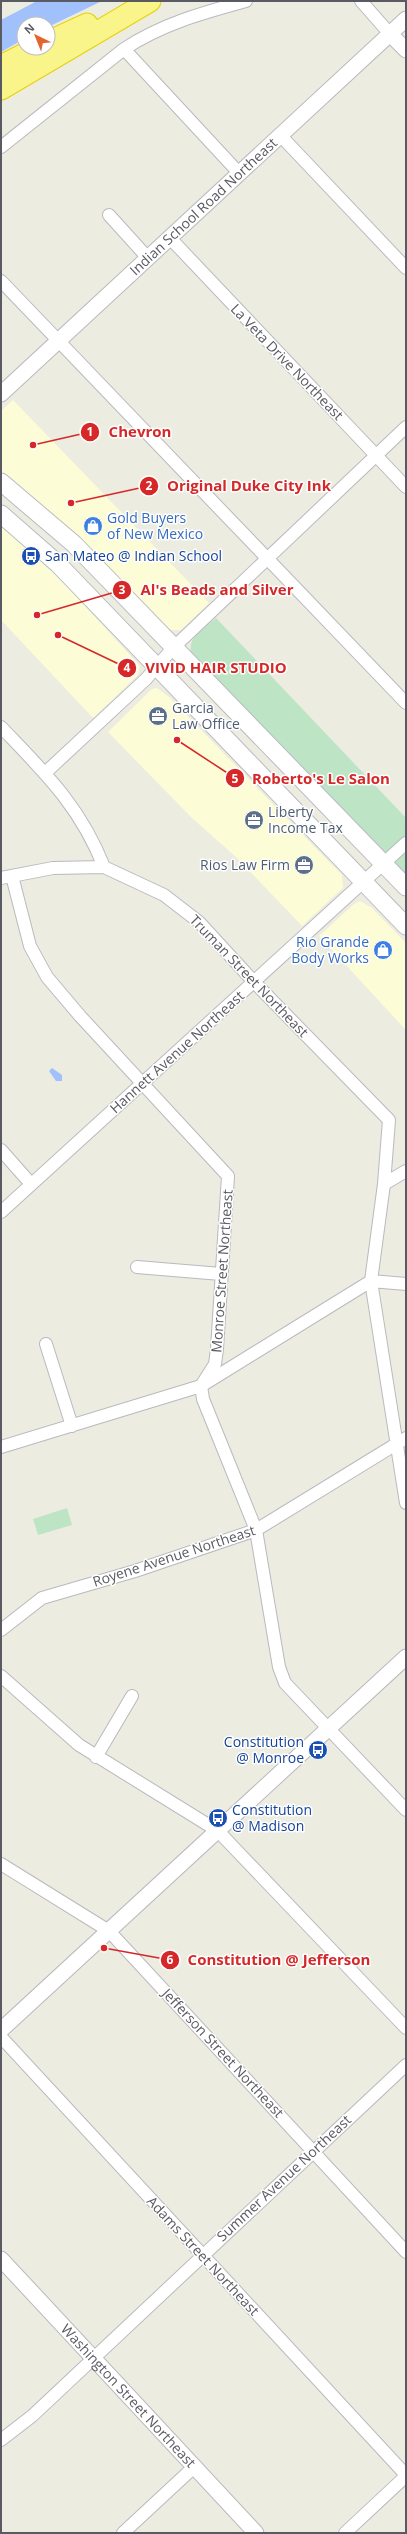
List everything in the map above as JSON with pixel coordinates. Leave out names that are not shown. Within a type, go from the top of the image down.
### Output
[{"type":"highway","points":[[56,39],[143,1]]},
{"type":"highway","points":[[1,89],[150,1]]},
{"type":"highway","points":[[1,66],[20,56]]},
{"type":"main road","points":[[1,482],[74,544],[406,887]]},
{"type":"main road","points":[[1,514],[58,564],[156,669],[406,926]]},
{"type":"street","points":[[1,147],[124,49],[163,26],[246,1]]},
{"type":"street","points":[[361,1],[406,50]]},
{"type":"street","name":"Indian School Road Northeast","points":[[1,394],[147,257],[406,19]]},
{"type":"street","points":[[124,49],[239,173]]},
{"type":"street","points":[[280,135],[406,268]]},
{"type":"street","points":[[109,215],[147,257]]},
{"type":"street","name":"La Veta Drive Northeast","points":[[169,237],[406,487]]},
{"type":"street","points":[[1,281],[406,704]]},
{"type":"street","points":[[46,773],[156,669],[173,648],[406,427]]},
{"type":"street","points":[[1,726],[59,787],[92,837],[104,866],[54,868],[6,877]]},
{"type":"street","name":"Hannett Avenue Northeast","points":[[1,1212],[406,843]]},
{"type":"street","name":"Truman Street Northeast","points":[[104,866],[164,895],[199,922],[254,982],[389,1120],[384,1184],[371,1281],[402,1440],[406,1503]]},
{"type":"street","name":"Monroe Street Northeast","points":[[6,877],[30,946],[47,977],[80,1016],[144,1082],[228,1176],[217,1349],[215,1364],[200,1386]]},
{"type":"street","points":[[1,1150],[31,1184]]},
{"type":"street","points":[[384,1184],[406,1170]]},
{"type":"street","points":[[137,1267],[221,1274]]},
{"type":"street","points":[[1,1447],[200,1386],[371,1281],[406,1284]]},
{"type":"street","points":[[46,1344],[72,1426]]},
{"type":"street","points":[[200,1386],[203,1399],[256,1530],[279,1667],[285,1683],[406,1810]]},
{"type":"street","name":"Royene Avenue Northeast","points":[[1,1630],[42,1598],[135,1571],[256,1530],[402,1440]]},
{"type":"street","points":[[1,2030],[330,1729],[406,1657]]},
{"type":"street","points":[[1,1676],[79,1745],[96,1757],[218,1831],[406,2028]]},
{"type":"street","points":[[96,1757],[132,1696]]},
{"type":"street","name":"Jefferson Street Northeast","points":[[1,1864],[109,1931],[406,2252]]},
{"type":"street","name":"Adams Street Northeast","points":[[1,2037],[406,2475]]},
{"type":"street","name":"Summer Avenue Northeast","points":[[1,2440],[32,2416],[406,2065]]},
{"type":"street","name":"Washington Street Northeast","points":[[1,2259],[256,2533]]},
{"type":"street","points":[[123,2533],[194,2467]]},
{"type":"street","points":[[345,2533],[406,2475]]},
{"type":"shaded area","points":[[13,400],[209,603],[181,630],[169,630],[71,530],[1,471],[1,411]]},
{"type":"shaded area","points":[[1,527],[31,551],[64,583],[140,666],[138,675],[93,718],[1,620]]},
{"type":"shaded area","points":[[216,618],[406,818],[406,879],[193,657],[191,645],[193,640],[201,630]]},
{"type":"shaded area","points":[[157,688],[169,697],[342,875],[343,888],[302,926],[236,857],[192,818],[108,732],[152,689]]},
{"type":"shaded area","points":[[360,901],[372,908],[406,943],[405,1029],[319,936],[354,904]]},
{"type":"shaded area","points":[[67,1508],[72,1525],[38,1535],[33,1519]]},
{"type":"water","points":[[37,1],[102,1],[56,23],[56,16],[16,16],[16,44],[1,52],[1,20]]},
{"type":"water","points":[[52,1068],[62,1075],[62,1081],[56,1081],[49,1071]]},
{"type":"place","name":"Chevron","points":[[33,445]]},
{"type":"place","name":"Original Duke City Ink","points":[[71,503]]},
{"type":"place","name":"Gold Buyers of New Mexico","points":[[93,526]]},
{"type":"place","name":"San Mateo @ Indian School","points":[[31,556]]},
{"type":"place","name":"Al's Beads and Silver","points":[[37,615]]},
{"type":"place","name":"VIVID HAIR STUDIO","points":[[58,635]]},
{"type":"place","name":"Garcia Law Office","points":[[158,716]]},
{"type":"place","name":"Roberto's Le Salon","points":[[177,740]]},
{"type":"place","name":"Liberty Income Tax","points":[[254,820]]},
{"type":"place","name":"Rios Law Firm","points":[[304,865]]},
{"type":"place","name":"Rio Grande Body Works","points":[[383,950]]},
{"type":"place","name":"Constitution @ Monroe","points":[[318,1750]]},
{"type":"place","name":"Constitution @ Madison","points":[[218,1818]]},
{"type":"place","name":"Constitution @ Jefferson","points":[[104,1948]]}]
